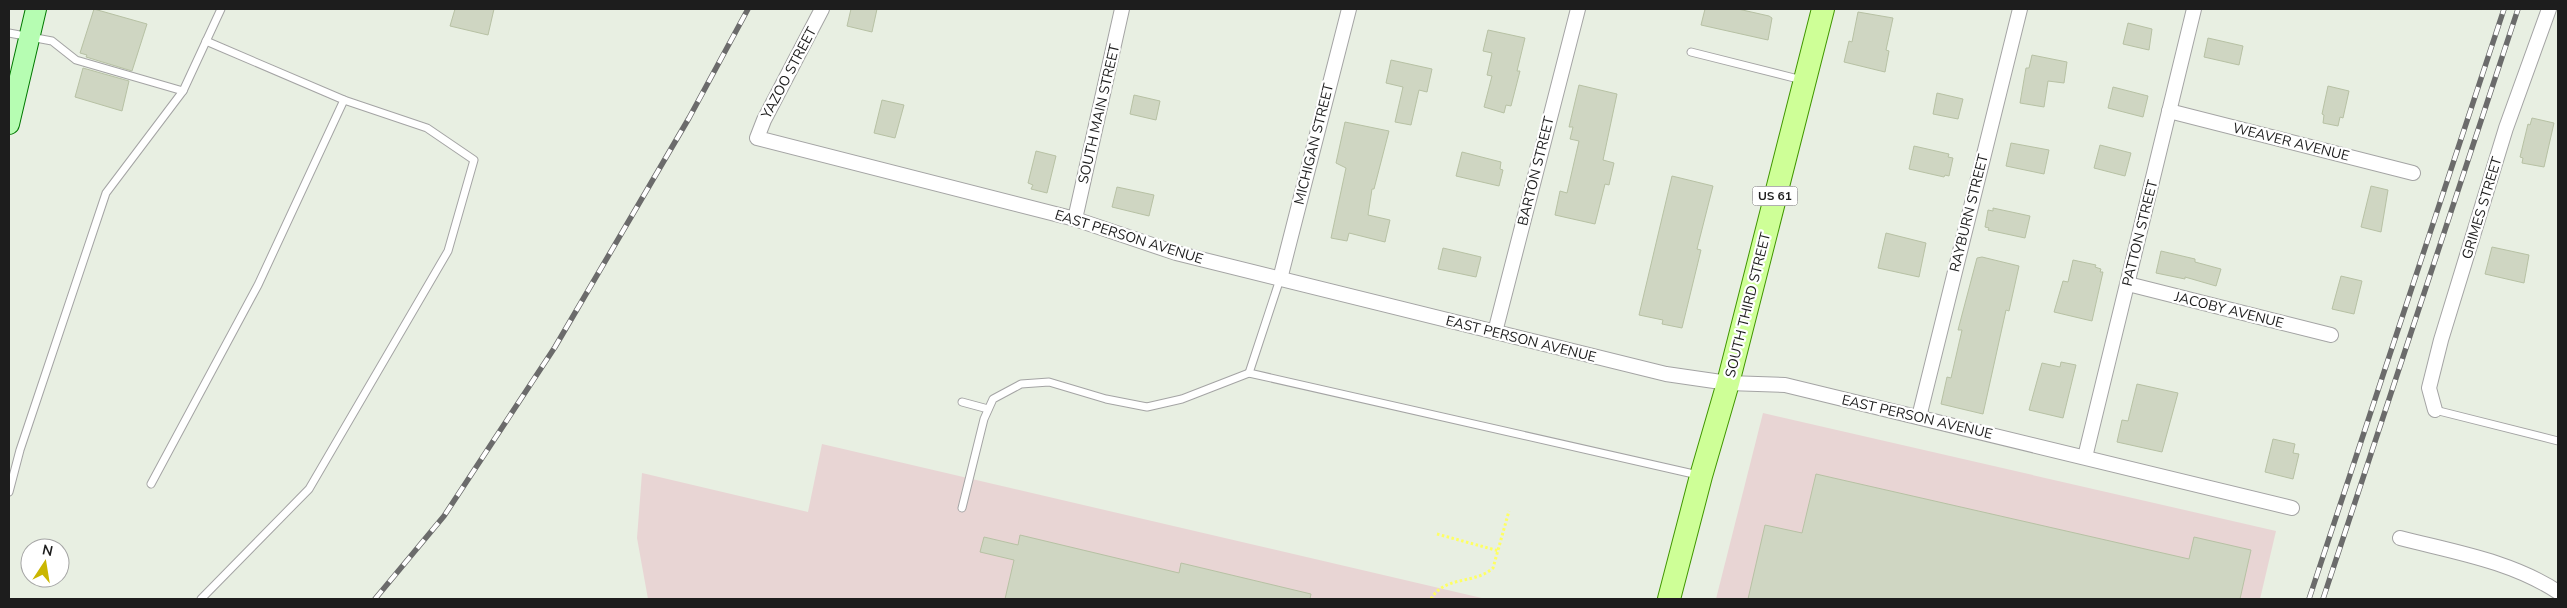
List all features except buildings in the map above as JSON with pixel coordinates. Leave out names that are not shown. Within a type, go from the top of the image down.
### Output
[{"type":"main road","points":[[9,124],[36,9]]},
{"type":"main road","name":"SOUTH THIRD STREET","points":[[1670,599],[1701,476],[1728,383],[1822,9]]},
{"type":"street","name":"YAZOO STREET","points":[[757,138],[764,120],[822,9]]},
{"type":"street","name":"SOUTH MAIN STREET","points":[[1075,220],[1120,9]]},
{"type":"street","name":"MICHIGAN STREET","points":[[1280,279],[1349,9]]},
{"type":"street","name":"BARTON STREET","points":[[1495,332],[1578,9]]},
{"type":"street","name":"RAYBURN STREET","points":[[1919,417],[2020,9]]},
{"type":"street","name":"PATTON STREET","points":[[2084,457],[2194,9]]},
{"type":"street","name":"GRIMES STREET","points":[[2435,410],[2429,388],[2442,340],[2506,128],[2549,9]]},
{"type":"street","name":"WEAVER AVENUE","points":[[2170,111],[2413,173]]},
{"type":"street","name":"EAST PERSON AVENUE","points":[[757,138],[1075,220],[1176,253],[1666,374],[1728,383],[1785,385],[2292,508]]},
{"type":"street","name":"JACOBY AVENUE","points":[[2128,284],[2331,335]]},
{"type":"street","points":[[2400,538],[2495,562],[2544,583],[2558,592]]},
{"type":"lane","points":[[9,492],[20,450],[106,193],[183,90],[221,9]]},
{"type":"lane","points":[[9,33],[52,41],[76,60],[183,90]]},
{"type":"lane","points":[[201,599],[309,489],[448,251],[474,160],[427,128],[344,100],[206,41]]},
{"type":"lane","points":[[1691,52],[1804,81]]},
{"type":"lane","points":[[151,484],[258,285],[344,100]]},
{"type":"lane","points":[[1249,373],[1280,279]]},
{"type":"lane","points":[[962,508],[979,436],[993,398],[1020,384],[1049,382],[1106,399],[1147,407],[1182,399],[1249,373],[1701,476]]},
{"type":"lane","points":[[962,402],[988,409]]},
{"type":"lane","points":[[2435,410],[2558,441]]},
{"type":"path","points":[[1431,599],[1435,592],[1450,582],[1476,578],[1493,568],[1509,511]]},
{"type":"path","points":[[1437,534],[1499,551]]},
{"type":"shaded area","points":[[1763,413],[2276,531],[2260,599],[1716,599]]},
{"type":"shaded area","points":[[822,444],[1486,599],[648,599],[637,538],[642,473],[808,512]]},
{"type":"railway","points":[[375,599],[444,516],[555,347],[689,118],[748,9]]},
{"type":"railway","points":[[2309,599],[2504,9]]},
{"type":"railway","points":[[2323,599],[2518,9]]}]
